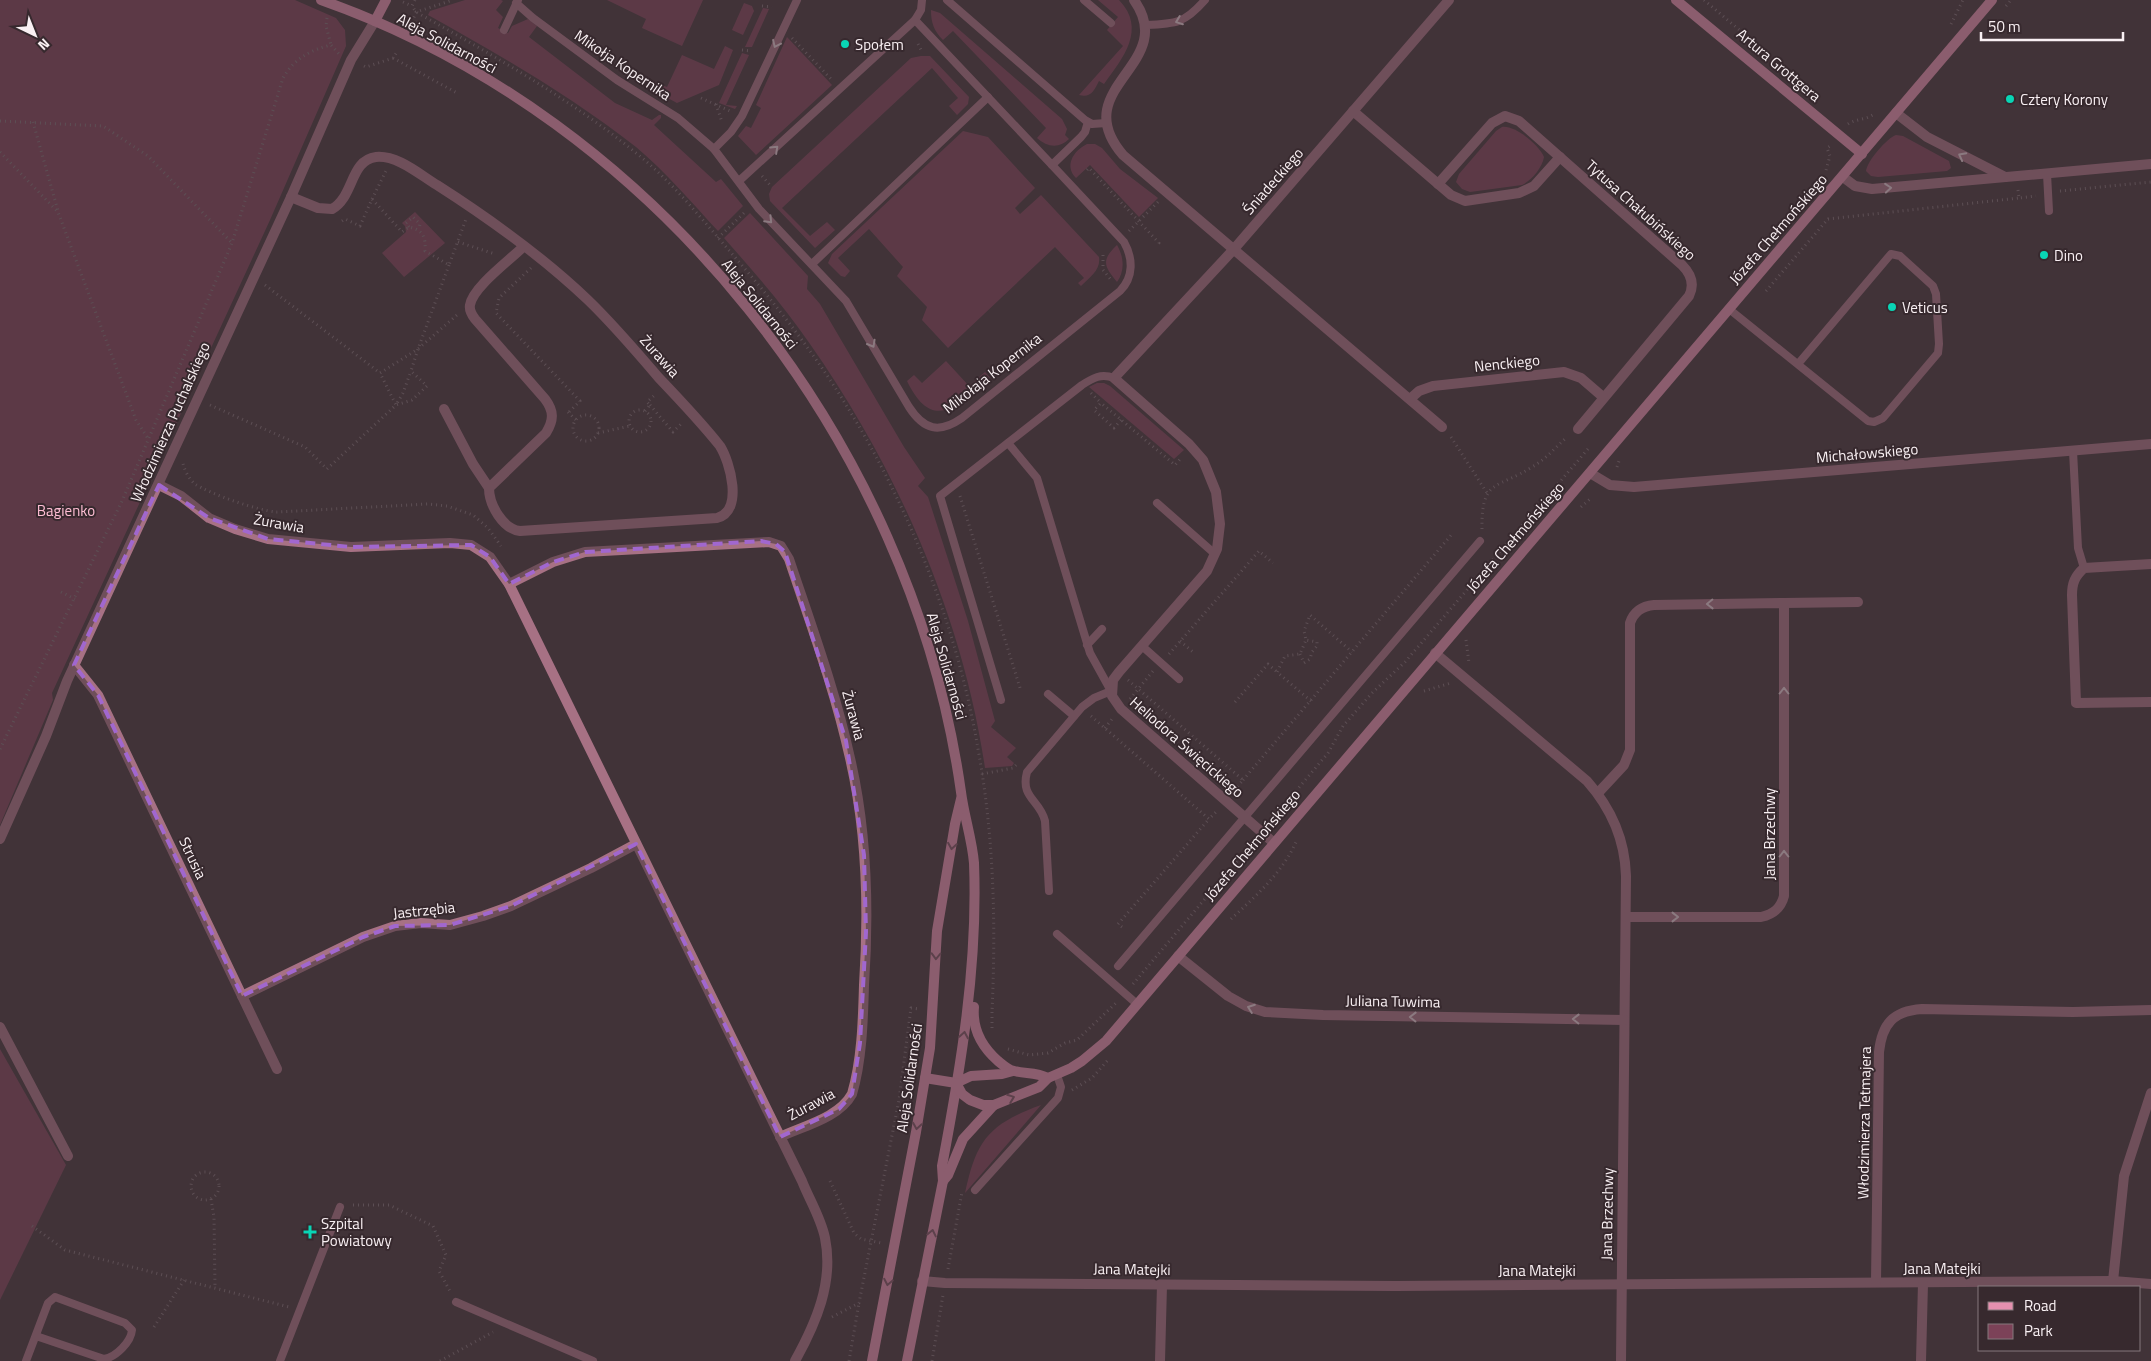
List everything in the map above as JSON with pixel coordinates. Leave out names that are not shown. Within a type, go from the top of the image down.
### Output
[{"type":"main road","name":"Aleja Solidarności","points":[[321,0],[375,21],[482,77],[528,106],[604,163],[687,240],[775,344],[821,410],[850,460],[878,517],[904,577],[935,668],[952,742],[974,860],[974,938],[968,1011],[942,1166],[943,1181],[907,1361]]},
{"type":"main road","points":[[375,21],[386,0]]},
{"type":"main road","name":"Artura Grottgera","points":[[1676,0],[1862,154]]},
{"type":"main road","name":"Józefa Chełmońskiego","points":[[943,1181],[948,1175],[963,1139],[994,1105],[1034,1090],[1052,1076],[1071,1068],[1095,1051],[1137,1004],[1992,0]]},
{"type":"main road","name":"Aleja Solidarności","points":[[872,1361],[925,1078],[934,1010],[937,931],[956,818],[962,798]]},
{"type":"main road","points":[[971,978],[975,989],[974,1020],[978,1036],[987,1051],[1004,1066],[1013,1071]]},
{"type":"main road","points":[[925,1078],[956,1083],[971,1076],[1002,1074],[1013,1071],[1052,1076]]},
{"type":"main road","points":[[956,1083],[962,1094],[970,1100],[983,1105],[994,1105]]},
{"type":"street","points":[[1134,0],[1140,9],[1146,25],[1143,45],[1111,98],[1106,114],[1106,123],[1111,139],[1123,154],[1442,427]]},
{"type":"street","name":"Śniadeckiego","points":[[1114,378],[1234,250],[1449,0]]},
{"type":"street","name":"Włodzimierza Puchalskiego","points":[[0,839],[43,743],[74,665],[159,485],[351,60],[375,21]]},
{"type":"street","points":[[1353,111],[1455,198],[1465,201],[1519,194],[1534,186],[1560,157]]},
{"type":"street","points":[[1896,114],[1927,137],[2006,178]]},
{"type":"street","name":"Tytusa Chałubińskiego","points":[[1438,184],[1492,123],[1505,116],[1519,121],[1682,265],[1692,279],[1692,290],[1685,301],[1578,428]]},
{"type":"street","name":"Żurawia","points":[[291,196],[318,208],[332,209],[344,198],[360,165],[369,159],[386,157],[404,165],[442,188],[523,247],[587,299],[715,440],[727,458],[731,473],[732,500],[728,512],[721,517],[515,530],[504,523],[492,503],[489,488],[473,464],[444,409]]},
{"type":"street","points":[[1843,177],[1860,188],[1872,189],[2151,164]]},
{"type":"street","points":[[489,488],[542,438],[550,428],[553,417],[549,404],[479,325],[470,309],[474,294],[523,247]]},
{"type":"street","name":"Nenckiego","points":[[1410,399],[1419,391],[1433,386],[1564,372],[1576,375],[1603,397]]},
{"type":"street","name":"Heliodora Święcickiego","points":[[1114,378],[1189,444],[1206,465],[1216,492],[1219,508],[1219,537],[1215,554],[1198,582],[1116,676],[1111,691],[1114,701],[1274,843]]},
{"type":"street","name":"Michałowskiego","points":[[1590,473],[1610,485],[1634,487],[2151,444]]},
{"type":"street","name":"Żurawia","points":[[159,485],[182,496],[210,518],[268,539],[350,547],[450,542],[471,545],[490,558],[509,584],[802,1181],[824,1236],[827,1250],[825,1292],[809,1335],[795,1361]]},
{"type":"street","name":"Żurawia","points":[[509,584],[553,562],[585,552],[769,542],[781,546],[789,559],[832,689],[852,767],[864,855],[866,932],[862,1019],[852,1094],[849,1100],[839,1109],[780,1137]]},
{"type":"street","points":[[2151,564],[2084,568],[2077,573],[2072,587],[2076,703],[2151,702]]},
{"type":"street","points":[[1598,793],[1619,771],[1628,758],[1630,741],[1630,623],[1632,618],[1642,608],[1654,605],[1858,602]]},
{"type":"street","name":"Jana Brzechwy","points":[[1626,917],[1761,917],[1774,912],[1782,902],[1784,896],[1784,603]]},
{"type":"street","name":"Jana Brzechwy","points":[[1435,653],[1561,757],[1598,793],[1611,814],[1622,840],[1626,864],[1626,917],[1621,1361]]},
{"type":"street","name":"Strusia","points":[[74,665],[98,695],[277,1069]]},
{"type":"street","name":"Jastrzębia","points":[[242,996],[363,937],[396,926],[421,924],[450,925],[511,906],[591,868],[636,844]]},
{"type":"street","name":"Juliana Tuwima","points":[[1178,956],[1232,999],[1265,1012],[1323,1015],[1624,1020]]},
{"type":"street","name":"Włodzimierza Tetmajera","points":[[1876,1282],[1879,1052],[1883,1032],[1895,1016],[1903,1011],[1922,1009],[2073,1012],[2151,1010]]},
{"type":"street","points":[[0,1027],[68,1156]]},
{"type":"street","points":[[2113,1281],[2124,1176],[2151,1093]]},
{"type":"street","name":"Jana Matejki","points":[[922,1281],[945,1284],[1162,1285],[2113,1281],[2151,1284]]},
{"type":"street","points":[[1921,1361],[1923,1283]]},
{"type":"street","points":[[1160,1361],[1162,1285]]},
{"type":"lane","points":[[714,149],[731,132],[742,116],[797,0]]},
{"type":"lane","points":[[739,181],[915,20],[921,10],[922,0]]},
{"type":"lane","points":[[947,0],[1088,122],[1106,123]]},
{"type":"lane","points":[[1084,0],[1111,23]]},
{"type":"lane","points":[[1146,25],[1173,24],[1181,21],[1194,13],[1205,0]]},
{"type":"lane","points":[[504,30],[517,1]]},
{"type":"lane","name":"Mikołja Kopernika","points":[[517,1],[533,18],[617,80],[678,118],[714,149]]},
{"type":"lane","name":"Mikołaja Kopernika","points":[[714,149],[759,210],[846,301],[915,416],[921,422],[933,428],[947,427],[962,418],[1120,291],[1128,280],[1131,264],[1127,248],[1121,238],[915,20]]},
{"type":"lane","points":[[812,264],[988,97]]},
{"type":"lane","points":[[1052,165],[1081,137],[1085,132],[1088,122]]},
{"type":"lane","points":[[2047,174],[2050,211]]},
{"type":"lane","points":[[1729,309],[1868,421],[1874,422],[1880,420],[1938,353],[1938,324],[1934,286],[1900,256],[1891,254],[1798,364]]},
{"type":"lane","points":[[1001,700],[940,496],[1096,377],[1105,375],[1114,378]]},
{"type":"lane","points":[[1008,443],[1037,478],[1090,653],[1111,691],[1094,698],[1082,707],[1030,766],[1025,779],[1028,796],[1044,817],[1049,891]]},
{"type":"lane","points":[[2073,451],[2079,556],[2084,568]]},
{"type":"lane","points":[[1157,503],[1215,554]]},
{"type":"lane","points":[[1118,966],[1480,541]]},
{"type":"lane","points":[[1088,645],[1102,629]]},
{"type":"lane","points":[[1142,646],[1179,679]]},
{"type":"lane","points":[[1048,694],[1074,716]]},
{"type":"lane","points":[[1057,934],[1137,1004]]},
{"type":"lane","points":[[975,1190],[1058,1098],[1061,1087],[1052,1076]]},
{"type":"lane","points":[[280,1361],[340,1207]]},
{"type":"lane","points":[[26,1361],[48,1303],[55,1298],[125,1323],[132,1330],[131,1336],[114,1355],[104,1359],[36,1336]]},
{"type":"lane","points":[[456,1302],[593,1361]]},
{"type":"path","points":[[412,6],[415,0]]},
{"type":"path","points":[[416,12],[453,0]]},
{"type":"path","points":[[1704,0],[1819,98]]},
{"type":"path","points":[[1945,31],[1951,24],[1963,0]]},
{"type":"path","points":[[403,2],[412,6],[416,12],[508,64],[614,136],[663,177],[770,299],[810,351],[856,421],[907,520],[936,594],[951,639],[973,719],[982,774],[993,884],[994,950],[992,1012]]},
{"type":"path","points":[[334,4],[328,15],[326,26],[331,45],[344,57]]},
{"type":"path","points":[[762,6],[772,7]]},
{"type":"path","points":[[412,22],[416,12]]},
{"type":"path","points":[[783,29],[840,88]]},
{"type":"path","points":[[0,748],[123,500],[149,440],[232,243],[283,78],[290,66],[302,56],[318,48],[331,45]]},
{"type":"path","points":[[742,50],[751,51]]},
{"type":"path","points":[[358,64],[366,67],[393,58],[397,52]]},
{"type":"path","points":[[393,58],[457,93]]},
{"type":"path","points":[[700,98],[742,116]]},
{"type":"path","points":[[716,104],[724,127]]},
{"type":"path","points":[[1841,116],[1847,125],[1867,119],[1875,113]]},
{"type":"path","points":[[0,121],[103,126],[148,156],[232,243]]},
{"type":"path","points":[[33,122],[58,212],[136,420],[149,440]]},
{"type":"path","points":[[1823,175],[1829,162],[1827,148],[1832,143]]},
{"type":"path","points":[[0,152],[58,212]]},
{"type":"path","points":[[1087,170],[1089,168],[1139,221],[1159,243],[1156,245]]},
{"type":"path","points":[[339,222],[345,219],[360,226],[384,172],[392,172]]},
{"type":"path","points":[[761,174],[770,185]]},
{"type":"path","points":[[1764,293],[1828,219],[2019,198],[2063,190],[2151,182]]},
{"type":"path","points":[[2018,187],[2019,198]]},
{"type":"path","points":[[1121,238],[1168,193]]},
{"type":"path","points":[[372,199],[402,232],[409,227],[419,229]]},
{"type":"path","points":[[718,238],[748,210]]},
{"type":"path","points":[[208,404],[305,447],[327,469],[396,405],[403,393],[466,219],[458,214]]},
{"type":"path","points":[[409,227],[406,223],[414,217],[420,224],[419,229],[425,237],[425,251],[448,266]]},
{"type":"path","points":[[458,242],[496,255]]},
{"type":"path","points":[[1103,255],[1103,270],[1120,291]]},
{"type":"path","points":[[531,268],[499,298],[496,313],[580,402],[568,412]]},
{"type":"path","points":[[259,292],[263,284],[380,373],[396,405]]},
{"type":"path","points":[[380,373],[418,350],[460,313]]},
{"type":"path","points":[[396,405],[412,400],[427,386],[411,372]]},
{"type":"path","points":[[666,385],[647,402],[672,432],[683,422]]},
{"type":"path","points":[[204,412],[212,396]]},
{"type":"path","points":[[1121,420],[1114,428],[1094,410],[1101,403],[1175,465],[1184,455],[1188,459]]},
{"type":"path","points":[[645,411],[650,405]]},
{"type":"path","points":[[638,410],[645,411],[651,419],[648,429],[638,432],[630,426],[629,421],[632,414],[638,410]]},
{"type":"path","points":[[598,433],[597,421],[590,416],[578,418],[574,425],[574,434],[584,441],[592,440],[598,433],[630,426]]},
{"type":"path","points":[[1442,427],[1462,452],[1487,493]]},
{"type":"path","points":[[1480,541],[1482,509],[1487,493],[1504,480],[1526,471],[1540,462],[1578,428]]},
{"type":"path","points":[[1003,1046],[1014,1052],[1029,1055],[1048,1053],[1065,1043],[1077,1040],[1106,1014],[1328,753],[1343,726],[1366,699],[1404,662],[1591,446]]},
{"type":"path","points":[[183,460],[185,472],[194,483],[263,511],[277,512],[428,504],[457,508],[473,515],[488,528],[503,550]]},
{"type":"path","points":[[955,484],[962,500],[1021,690]]},
{"type":"path","points":[[1243,780],[1452,534]]},
{"type":"path","points":[[1105,728],[1259,551],[1273,563]]},
{"type":"path","points":[[61,592],[75,598]]},
{"type":"path","points":[[1306,640],[1317,642],[1317,646],[1312,652],[1310,659],[1304,663],[1300,654],[1306,640],[1304,631],[1310,615],[1352,652]]},
{"type":"path","points":[[1180,641],[1194,653]]},
{"type":"path","points":[[1277,672],[1285,656],[1300,654]]},
{"type":"path","points":[[1235,702],[1268,664],[1311,700]]},
{"type":"path","points":[[982,774],[1013,768],[1016,765]]},
{"type":"path","points":[[1122,927],[1118,924],[1209,819]]},
{"type":"path","points":[[849,1361],[902,1082],[911,1008],[922,1009]]},
{"type":"path","points":[[200,1174],[211,1174],[218,1183],[217,1194],[210,1199],[203,1200],[194,1193],[192,1182],[200,1174]]},
{"type":"path","points":[[830,1180],[854,1233],[861,1239],[895,1246]]},
{"type":"path","points":[[932,1361],[962,1189]]},
{"type":"path","points":[[210,1199],[214,1217],[215,1288]]},
{"type":"path","points":[[340,1207],[356,1204],[389,1205],[433,1226],[446,1255],[439,1271],[456,1302]]},
{"type":"path","points":[[32,1226],[66,1250],[299,1310]]},
{"type":"path","points":[[154,1327],[184,1280]]},
{"type":"path","points":[[829,1319],[859,1303]]},
{"type":"path","points":[[440,1361],[496,1332]]},
{"type":"highlighted area","points":[[159,485],[209,518],[268,539],[351,547],[471,545],[490,557],[509,584],[553,562],[585,552],[761,541],[776,544],[785,552],[846,741],[864,855],[866,932],[860,1043],[852,1094],[839,1109],[780,1137],[636,844],[511,906],[450,925],[395,926],[363,937],[242,996],[98,695],[74,665]]},
{"type":"green space","name":"Bagienko","points":[[0,0],[295,0],[336,18],[345,30],[346,46],[270,220],[52,693],[53,700],[0,825]]},
{"type":"green space","points":[[465,0],[503,1],[496,10],[503,17],[498,28],[508,33],[512,26],[528,19],[537,26],[529,37],[615,103],[652,120],[661,115],[661,118],[654,125],[716,182],[721,179],[743,206],[718,231],[658,167],[611,128],[535,77],[428,15],[430,11]]},
{"type":"green space","points":[[607,0],[703,0],[682,46],[642,28],[646,19]]},
{"type":"green space","points":[[1098,0],[1119,0],[1127,11],[1132,32],[1124,54],[1104,84],[1099,81],[1094,91],[1089,95],[1083,96],[1079,95],[1123,46],[1107,30],[1118,17]]},
{"type":"green space","points":[[744,3],[752,6],[754,11],[743,35],[732,30]]},
{"type":"green space","points":[[763,8],[769,9],[752,47],[745,47]]},
{"type":"green space","points":[[931,10],[940,13],[1062,119],[1067,129],[1065,135],[1069,139],[1053,146],[1037,138],[1046,128],[953,31],[943,40],[934,26]]},
{"type":"green space","points":[[787,37],[832,85],[756,155],[738,136],[746,126],[751,128],[761,108],[756,105]]},
{"type":"green space","points":[[725,46],[733,50],[719,85],[677,103],[651,89],[654,82],[667,87],[682,55],[714,69]]},
{"type":"green space","points":[[742,53],[749,55],[726,105],[737,106],[735,109],[719,103]]},
{"type":"green space","points":[[930,56],[969,97],[968,104],[957,115],[949,106],[958,98],[932,68],[782,208],[810,236],[827,222],[835,230],[815,248],[770,201],[769,194],[772,187],[911,58]]},
{"type":"green space","points":[[1502,127],[1520,132],[1537,147],[1544,157],[1539,169],[1522,185],[1470,192],[1462,189],[1456,182],[1459,174],[1496,131]]},
{"type":"green space","points":[[963,131],[988,137],[1035,188],[1015,208],[1020,214],[1041,195],[1099,257],[1099,262],[1094,273],[1081,286],[1078,283],[1084,278],[1055,247],[948,348],[922,320],[927,307],[897,276],[903,267],[869,229],[838,258],[850,271],[845,277],[841,276],[828,263],[832,254]]},
{"type":"green space","points":[[1896,135],[1903,136],[1949,161],[1951,168],[1947,171],[1871,176],[1866,171],[1870,162],[1883,145]]},
{"type":"green space","points":[[1087,144],[1095,144],[1102,148],[1120,169],[1158,198],[1139,217],[1090,165],[1076,178],[1072,173],[1071,164],[1074,155]]},
{"type":"green space","points":[[415,212],[445,243],[404,277],[382,253],[406,232],[405,226],[402,223]]},
{"type":"green space","points":[[750,213],[808,276],[807,289],[820,304],[904,447],[925,478],[918,486],[928,497],[968,621],[995,721],[991,727],[1016,748],[1007,757],[1014,763],[1012,766],[985,768],[975,712],[961,655],[943,600],[922,546],[898,493],[871,441],[842,392],[800,330],[769,290],[724,238]]},
{"type":"green space","points":[[1117,245],[1123,264],[1120,278],[1117,282],[1107,268],[1106,260]]},
{"type":"green space","points":[[946,361],[969,386],[985,372],[990,378],[957,405],[947,410],[937,411],[927,407],[917,397],[907,381],[914,375],[922,383]]},
{"type":"green space","points":[[1097,383],[1104,383],[1110,386],[1184,450],[1174,459],[1089,387]]},
{"type":"green space","points":[[0,1049],[66,1165],[0,1300]]},
{"type":"green space","points":[[1041,1105],[965,1193],[974,1160],[988,1136],[1009,1119]]},
{"type":"place","name":"Społem","points":[[845,44]]},
{"type":"place","name":"Cztery Korony","points":[[2010,99]]},
{"type":"place","name":"Dino","points":[[2044,255]]},
{"type":"place","name":"Veticus","points":[[1892,307]]},
{"type":"place","name":"Szpital Powiatowy","points":[[310,1232]]}]
